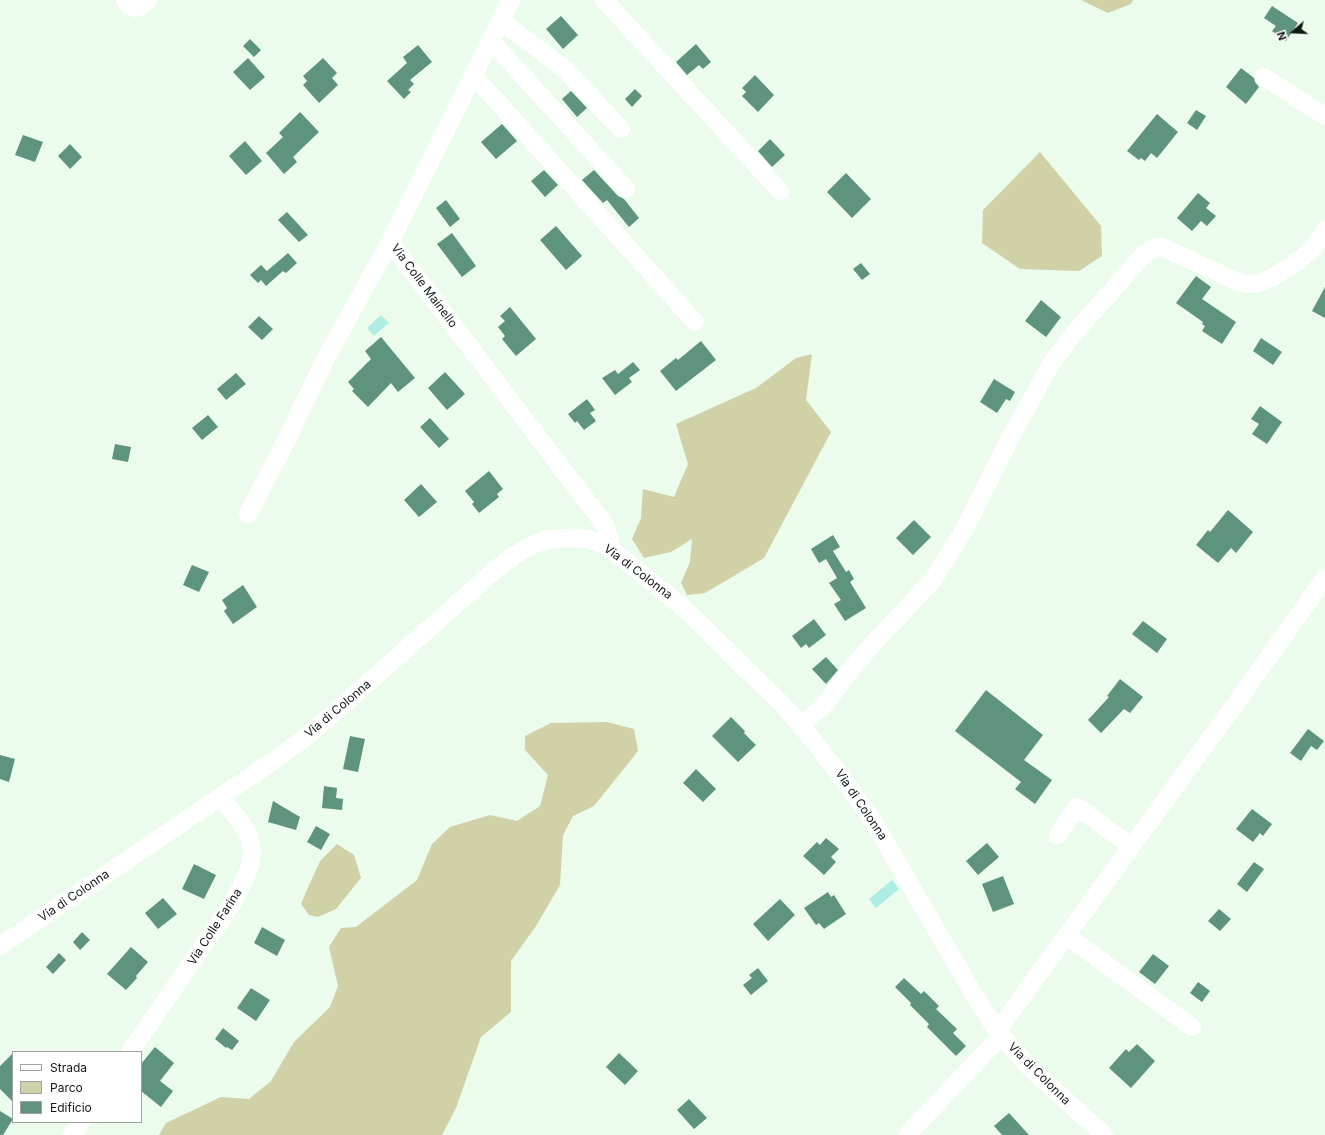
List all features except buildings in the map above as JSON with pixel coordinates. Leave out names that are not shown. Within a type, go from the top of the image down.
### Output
[{"type":"street","points":[[125,0],[129,6],[135,8],[142,6],[148,0]]},
{"type":"street","name":"Via Colle Mainello","points":[[512,0],[390,242],[605,525],[609,536],[611,549]]},
{"type":"street","points":[[604,0],[780,191]]},
{"type":"street","points":[[501,22],[565,69],[621,129]]},
{"type":"street","points":[[491,41],[626,189]]},
{"type":"street","points":[[474,76],[695,322]]},
{"type":"street","points":[[1264,77],[1325,116]]},
{"type":"street","points":[[801,726],[826,703],[861,658],[928,587],[939,572],[965,528],[1010,438],[1051,364],[1071,337],[1144,254],[1156,247],[1162,247],[1240,283],[1255,284],[1279,273],[1300,260],[1315,246],[1325,230]]},
{"type":"street","points":[[248,514],[333,346],[390,242]]},
{"type":"street","name":"Via di Colonna","points":[[0,946],[302,740],[495,570],[524,549],[537,542],[546,540],[574,538],[593,541],[611,549],[673,599],[783,705],[837,770],[876,826],[976,998],[999,1033],[1031,1069],[1104,1135]]},
{"type":"street","points":[[907,1135],[999,1033],[1131,846],[1236,703],[1325,578]]},
{"type":"street","name":"Via Colle Farina","points":[[131,1051],[232,904],[246,877],[252,853],[249,835],[220,797]]},
{"type":"street","points":[[1058,835],[1077,807],[1131,846]]},
{"type":"street","points":[[1067,936],[1192,1028]]},
{"type":"street","points":[[72,1135],[80,1123]]},
{"type":"green space","points":[[1081,0],[1133,0],[1131,4],[1108,13]]},
{"type":"green space","points":[[1040,152],[1101,226],[1102,256],[1079,271],[1020,269],[982,243],[983,210]]},
{"type":"green space","points":[[812,354],[806,400],[831,432],[764,558],[705,593],[687,595],[681,583],[690,562],[692,539],[671,552],[644,558],[632,539],[641,518],[643,489],[674,497],[688,464],[676,424],[756,388],[796,358]]},
{"type":"green space","points":[[607,722],[634,729],[638,751],[594,806],[573,816],[563,835],[560,885],[536,926],[511,961],[511,1012],[481,1037],[456,1108],[442,1135],[159,1135],[166,1123],[221,1097],[249,1099],[271,1081],[294,1042],[330,1007],[338,986],[329,947],[341,928],[356,927],[417,880],[432,844],[450,827],[490,815],[517,821],[540,806],[548,775],[525,750],[525,736],[551,723]]},
{"type":"green space","points":[[337,844],[354,855],[361,878],[336,909],[318,917],[309,915],[301,904],[320,861]]},
{"type":"water","points":[[381,315],[389,323],[374,336],[367,328]]},
{"type":"water","points":[[892,880],[899,889],[876,908],[869,899]]}]
